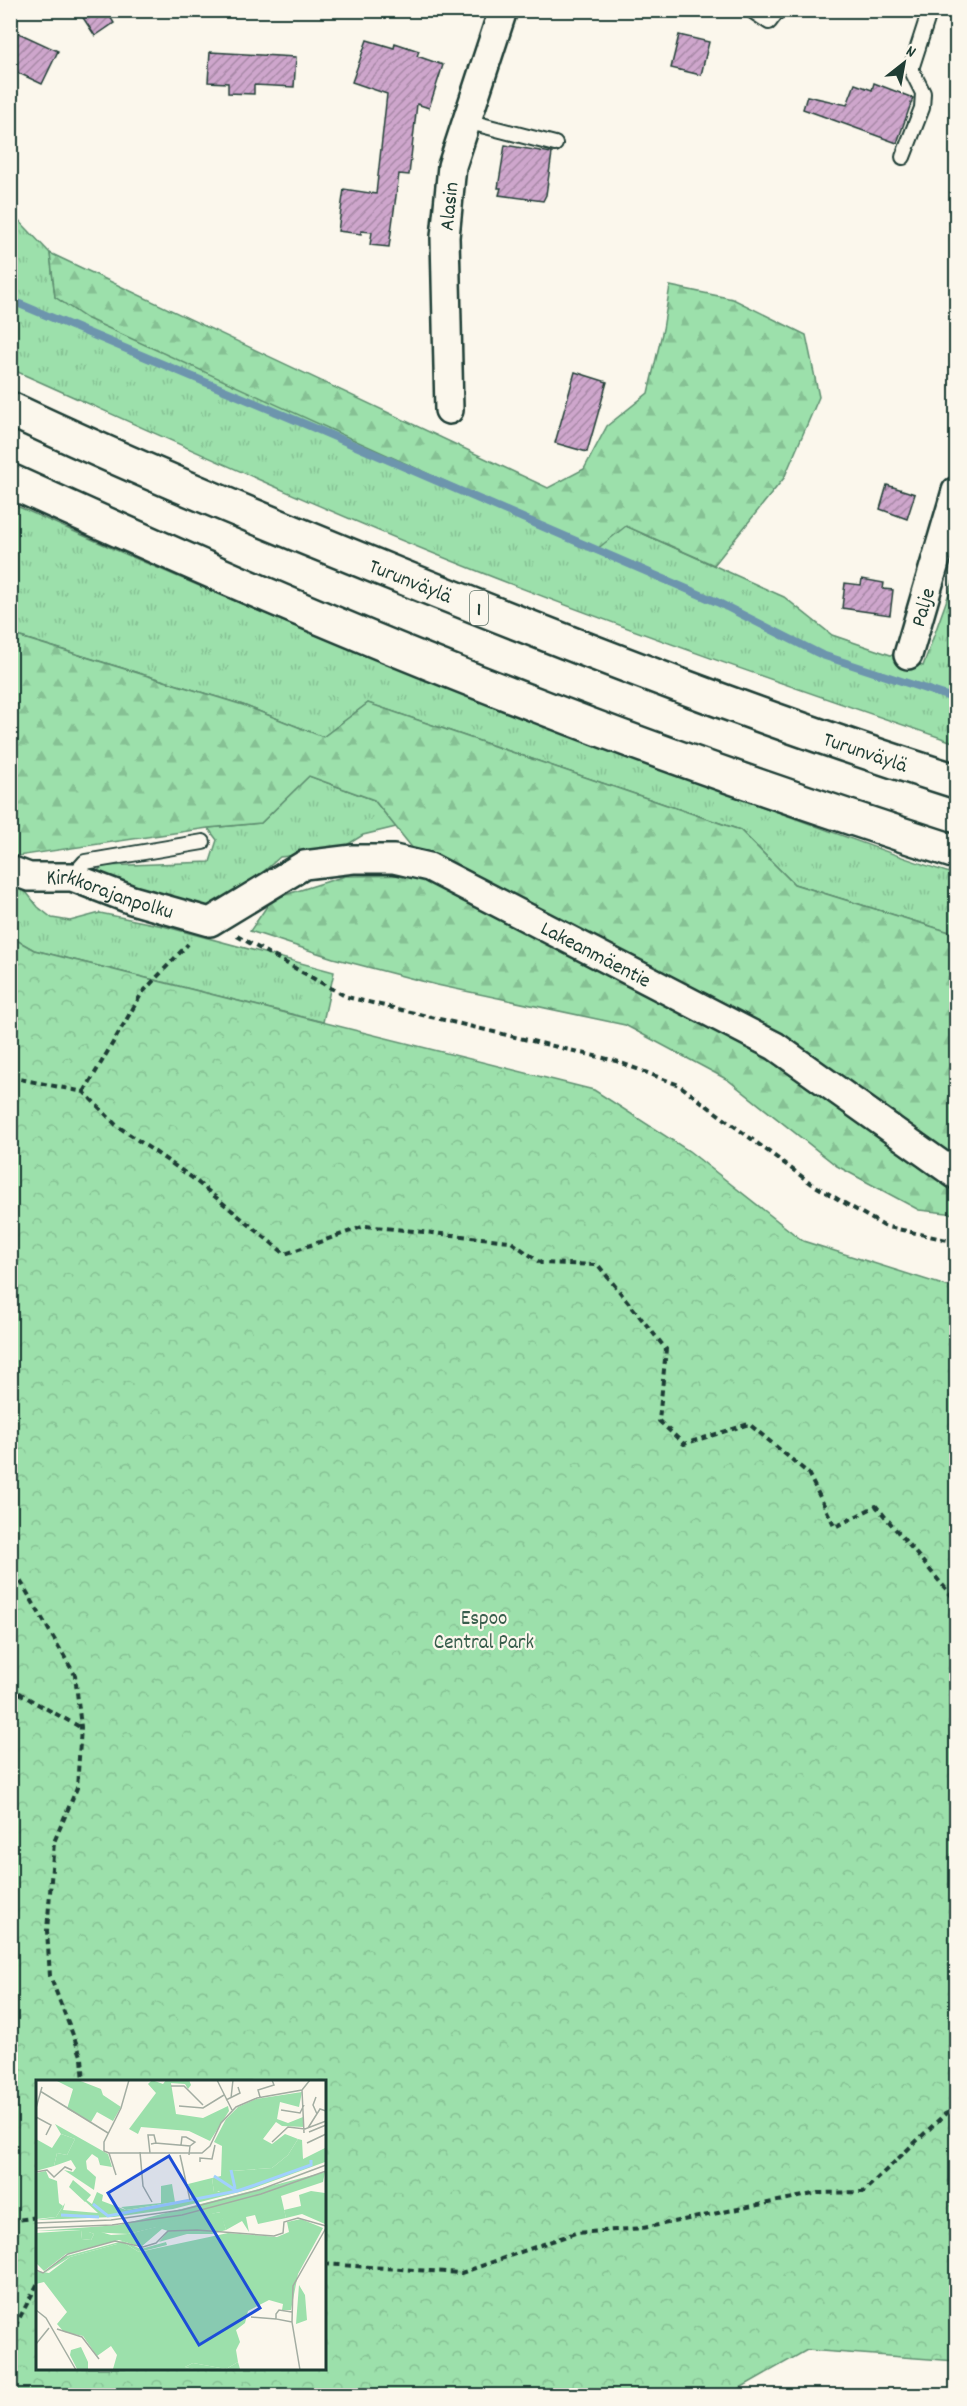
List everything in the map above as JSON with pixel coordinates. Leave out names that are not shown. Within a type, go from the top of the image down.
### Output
[{"type":"highway","name":"Turunväylä","points":[[10,410],[225,506],[565,643],[740,708],[957,782]]},
{"type":"highway","points":[[10,481],[206,570],[517,698],[709,768],[957,852]]},
{"type":"street","name":"Alasin","points":[[449,410],[445,237],[452,166],[502,10]]},
{"type":"street","name":"Palje","points":[[908,655],[957,491]]},
{"type":"street","name":"Lakeanmäentie","points":[[210,922],[304,865],[394,859],[429,867],[776,1046],[957,1175]]},
{"type":"street","name":"Kirkkorajanpolku","points":[[10,870],[29,877],[72,876],[132,900],[210,922]]},
{"type":"lane","points":[[751,10],[769,22],[778,10]]},
{"type":"lane","points":[[903,157],[922,108],[923,93],[911,69],[930,10]]},
{"type":"lane","points":[[466,121],[555,144]]},
{"type":"lane","points":[[72,876],[85,862],[203,842]]},
{"type":"path","points":[[84,1092],[142,993],[210,922],[348,997],[616,1060],[679,1085],[812,1184],[884,1226],[957,1242]]},
{"type":"path","points":[[10,1077],[84,1092],[116,1125],[191,1177],[285,1254],[365,1226],[510,1241],[541,1263],[598,1265],[666,1348],[659,1421],[684,1444],[749,1424],[808,1473],[835,1527],[876,1506],[957,1601]]},
{"type":"path","points":[[10,1563],[75,1675],[81,1727],[77,1788],[54,1842],[47,1931],[50,1976],[82,2058],[84,2080]]},
{"type":"path","points":[[10,1687],[81,1727]]},
{"type":"path","points":[[326,2264],[461,2273],[575,2233],[643,2229],[818,2193],[863,2192],[945,2114],[957,2109]]},
{"type":"path","points":[[10,2221],[36,2217]]},
{"type":"path","points":[[10,2336],[36,2287]]},
{"type":"green space","points":[[10,211],[50,253],[55,297],[626,526],[784,597],[832,635],[923,666],[956,574],[956,743],[778,682],[543,597],[306,500],[11,369]]},
{"type":"green space","points":[[50,253],[548,488],[584,469],[607,426],[648,393],[663,329],[670,286],[733,299],[806,335],[819,397],[784,478],[714,565],[626,526],[596,550],[86,318],[55,297]]},
{"type":"green space","points":[[10,503],[191,583],[466,696],[651,766],[956,875],[956,934],[794,884],[740,830],[368,703],[323,737],[243,705],[11,634]]},
{"type":"green space","points":[[10,634],[243,705],[323,737],[368,703],[740,830],[794,884],[956,934],[956,1214],[919,1210],[837,1166],[728,1080],[625,1025],[437,985],[333,958],[250,931],[272,899],[345,876],[434,875],[374,800],[309,776],[261,823],[208,828],[11,857]]},
{"type":"green space","points":[[309,776],[374,800],[396,827],[363,835],[337,851],[280,857],[235,897],[198,911],[93,875],[103,866],[210,862],[217,840],[208,828],[261,823]]},
{"type":"green space","points":[[10,886],[23,888],[38,907],[52,918],[70,921],[100,913],[163,926],[334,972],[323,1022],[34,950],[11,937]]},
{"type":"green space","name":"Espoo Central Park","points":[[11,937],[34,950],[594,1090],[689,1151],[803,1241],[956,1289],[956,2361],[807,2350],[740,2388],[736,2396],[11,2395]]},
{"type":"building","points":[[78,10],[106,10],[114,23],[95,36]]},
{"type":"building","points":[[10,29],[58,51],[42,84],[10,69]]},
{"type":"building","points":[[679,35],[709,42],[701,75],[671,68]]},
{"type":"building","points":[[367,40],[394,48],[395,43],[419,51],[417,56],[443,65],[429,108],[417,104],[409,175],[399,174],[389,247],[370,245],[372,232],[361,231],[361,234],[338,231],[344,189],[376,194],[387,94],[352,82]]},
{"type":"building","points":[[210,52],[296,57],[294,87],[254,85],[254,94],[228,93],[228,83],[208,82]]},
{"type":"building","points":[[874,83],[913,98],[897,143],[803,109],[807,96],[847,105],[855,84],[872,90]]},
{"type":"building","points":[[505,145],[552,153],[546,195],[543,201],[499,195],[501,188],[498,188]]},
{"type":"building","points":[[575,372],[607,382],[587,452],[555,443]]},
{"type":"building","points":[[887,485],[915,494],[907,519],[880,509]]},
{"type":"building","points":[[862,579],[884,583],[883,589],[893,590],[890,615],[842,608],[845,583],[861,585]]},
{"type":"waterway","points":[[10,300],[312,427],[717,602],[822,655],[956,699]]}]
